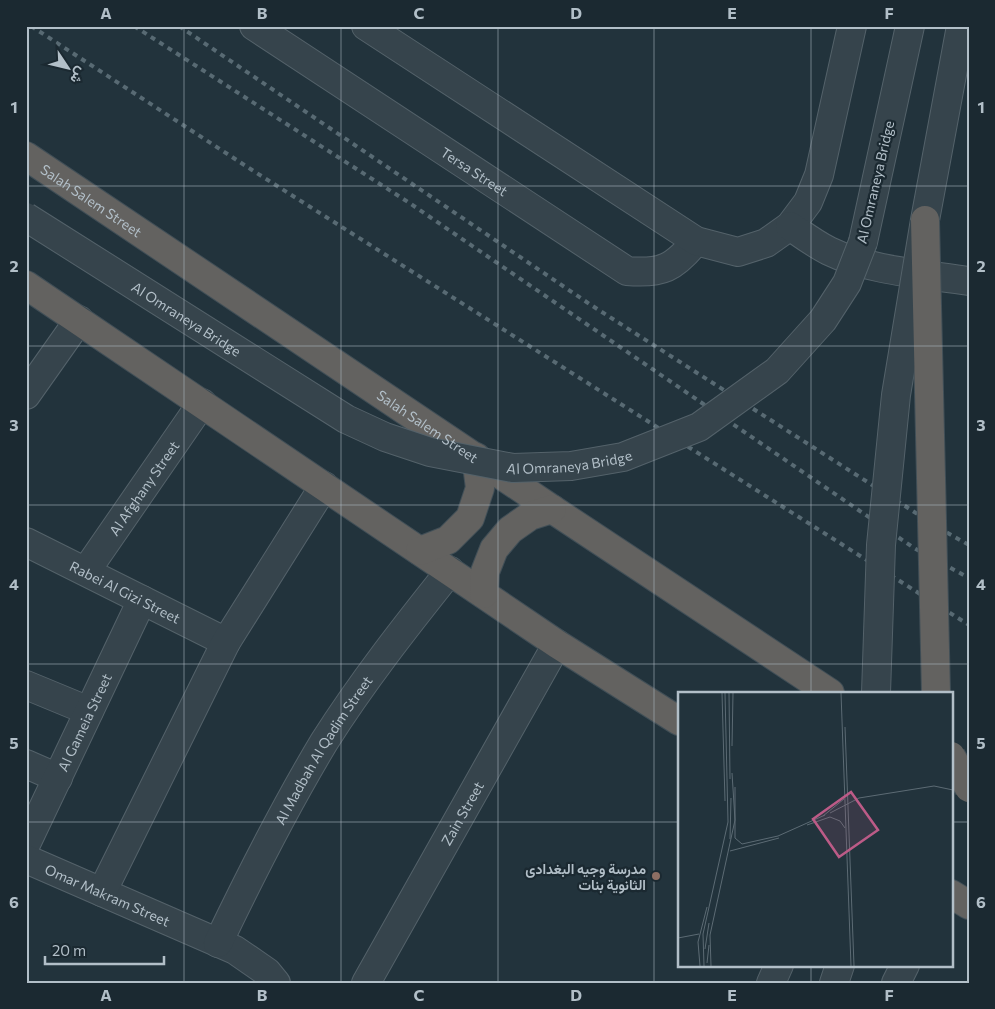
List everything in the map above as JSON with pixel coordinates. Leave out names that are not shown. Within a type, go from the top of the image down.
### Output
[{"type":"highway","name":"Salah Salem Street","points":[[26,156],[828,692]]},
{"type":"highway","points":[[925,220],[936,692]]},
{"type":"highway","points":[[26,284],[558,644],[678,721]]},
{"type":"highway","points":[[420,551],[448,540],[470,518],[480,488],[476,457]]},
{"type":"highway","points":[[484,594],[485,572],[494,549],[510,530],[530,516],[552,509]]},
{"type":"highway","points":[[952,758],[969,788]]},
{"type":"highway","points":[[952,773],[969,784]]},
{"type":"highway","points":[[952,895],[969,905]]},
{"type":"street","name":"Tersa Street","points":[[254,26],[627,271],[647,273],[667,268],[684,257],[696,240]]},
{"type":"street","points":[[366,26],[696,240],[738,252],[766,243],[790,226],[808,202],[819,175],[852,26]]},
{"type":"street","name":"Al Omraneya Bridge","points":[[26,217],[346,420],[385,437],[430,452],[513,468],[572,466],[623,457],[699,427],[777,371],[824,320],[847,283],[864,242],[910,26]]},
{"type":"street","points":[[876,692],[881,545],[896,395],[925,220],[961,26]]},
{"type":"street","points":[[790,226],[809,240],[851,260],[874,266],[969,281]]},
{"type":"street","points":[[26,395],[79,320]]},
{"type":"street","name":"Al Afghany Street","points":[[86,571],[202,404]]},
{"type":"street","points":[[102,892],[226,642],[324,486]]},
{"type":"street","name":"Rabei Al Gizi Street","points":[[26,542],[226,642]]},
{"type":"street","name":"Al Madbah Al Qadim Street","points":[[218,943],[268,840],[325,741],[389,647],[450,571]]},
{"type":"street","name":"Al Gameia Street","points":[[26,844],[142,600]]},
{"type":"street","name":"Zain Street","points":[[366,983],[558,644]]},
{"type":"street","points":[[26,685],[89,711]]},
{"type":"street","points":[[26,764],[58,778]]},
{"type":"street","name":"Omar Makram Street","points":[[26,859],[218,943],[252,960],[269,979]]},
{"type":"street","points":[[771,983],[779,966]]},
{"type":"street","points":[[834,983],[840,966]]},
{"type":"street","points":[[896,983],[904,966]]},
{"type":"railway","points":[[31,26],[252,170],[969,625]]},
{"type":"railway","points":[[134,26],[408,202],[914,548],[969,578]]},
{"type":"railway","points":[[179,26],[591,305],[944,531],[969,545]]},
{"type":"place","name":"مدرسة وجيه البغدادى الثانوية بنات","points":[[656,876]]}]
